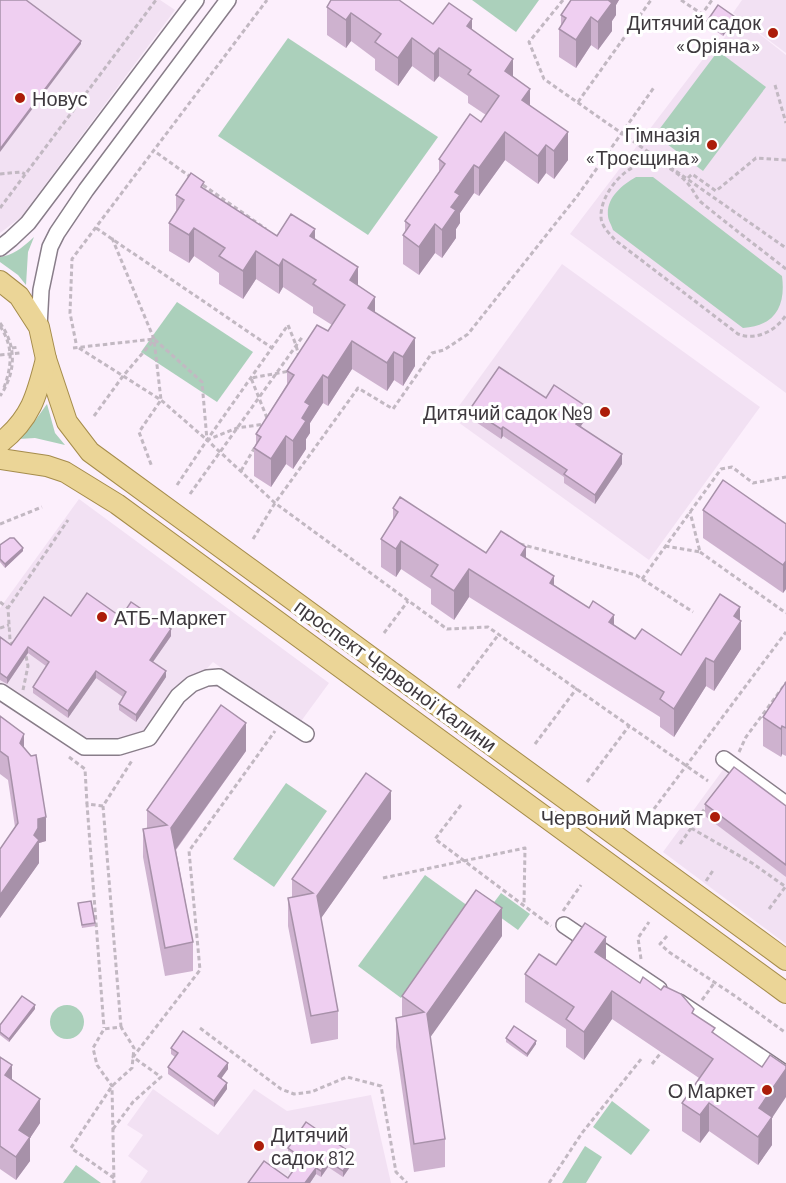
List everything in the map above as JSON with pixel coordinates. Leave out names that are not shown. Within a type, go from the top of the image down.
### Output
[{"type":"main road","points":[[0,281],[19,296],[39,327]]},
{"type":"main road","name":"проспект Червоної Калини","points":[[39,327],[46,359],[67,422],[90,452],[786,960]]},
{"type":"main road","points":[[0,443],[12,434],[25,419],[34,401],[46,359]]},
{"type":"main road","name":"проспект Червоної Калини","points":[[0,459],[47,466],[65,472],[117,504],[786,993]]},
{"type":"street","points":[[0,248],[28,223],[196,0]]},
{"type":"street","points":[[39,327],[41,290],[50,247],[57,233],[86,190],[228,0]]},
{"type":"street","points":[[1,692],[84,747],[119,747],[149,738],[178,696],[192,684],[207,678],[219,677],[306,734]]},
{"type":"street","points":[[724,759],[786,804]]},
{"type":"street","points":[[564,925],[786,1074]]},
{"type":"path","points":[[0,208],[156,0]]},
{"type":"path","points":[[267,0],[72,259],[70,313],[75,346],[161,400],[275,503],[447,629],[488,627],[708,781]]},
{"type":"path","points":[[562,0],[529,42],[544,79],[689,178],[786,248]]},
{"type":"path","points":[[578,102],[651,0]]},
{"type":"path","points":[[681,0],[702,14],[712,0]]},
{"type":"path","points":[[775,85],[786,123]]},
{"type":"path","points":[[253,539],[275,503],[358,388],[393,409],[432,353],[444,350],[467,335],[578,195],[655,86]]},
{"type":"path","points":[[157,153],[194,179]]},
{"type":"path","points":[[684,179],[689,178],[692,174],[716,191],[756,158],[786,160]]},
{"type":"path","points":[[786,269],[700,201],[684,179],[654,162],[633,167],[620,178],[608,193],[603,204],[601,218],[603,225],[615,240],[738,333],[746,337],[763,334],[770,331],[786,315]]},
{"type":"path","points":[[0,174],[21,172],[25,174]]},
{"type":"path","points":[[203,185],[267,230]]},
{"type":"path","points":[[96,228],[272,348]]},
{"type":"path","points":[[112,238],[154,339],[161,400],[139,432],[152,467]]},
{"type":"path","points":[[0,325],[6,331],[12,348],[10,372],[0,395]]},
{"type":"path","points":[[0,325],[12,353]]},
{"type":"path","points":[[177,484],[288,325],[300,362]]},
{"type":"path","points":[[190,494],[303,336]]},
{"type":"path","points":[[75,346],[154,339],[202,382],[207,440]]},
{"type":"path","points":[[94,416],[154,339]]},
{"type":"path","points":[[12,348],[19,347]]},
{"type":"path","points":[[0,355],[20,353]]},
{"type":"path","points":[[251,378],[293,371]]},
{"type":"path","points":[[251,378],[269,423]]},
{"type":"path","points":[[263,432],[274,414]]},
{"type":"path","points":[[207,440],[237,428],[269,423]]},
{"type":"path","points":[[241,471],[258,442]]},
{"type":"path","points":[[642,579],[721,469],[732,467],[753,483],[786,477]]},
{"type":"path","points":[[0,524],[42,507]]},
{"type":"path","points":[[690,512],[700,552]]},
{"type":"path","points":[[14,647],[10,640],[8,608],[68,519]]},
{"type":"path","points":[[513,542],[636,575],[693,612]]},
{"type":"path","points":[[665,546],[700,552],[786,613]]},
{"type":"path","points":[[384,633],[408,601]]},
{"type":"path","points":[[0,602],[8,608]]},
{"type":"path","points":[[0,628],[9,625]]},
{"type":"path","points":[[645,821],[786,632]]},
{"type":"path","points":[[458,688],[500,634]]},
{"type":"path","points":[[535,744],[577,688]]},
{"type":"path","points":[[133,1057],[200,969],[189,851],[283,719]]},
{"type":"path","points":[[587,782],[630,726]]},
{"type":"path","points":[[114,1181],[71,1148],[112,1086],[132,1068],[134,1048],[121,1027],[103,806],[129,764],[149,738]]},
{"type":"path","points":[[66,755],[85,769],[104,1029],[93,1048],[97,1065],[112,1086],[114,1181]]},
{"type":"path","points":[[87,804],[103,806]]},
{"type":"path","points":[[461,805],[435,839],[552,927],[581,885]]},
{"type":"path","points":[[691,828],[752,863],[786,886],[769,909]]},
{"type":"path","points":[[383,878],[525,848],[524,906]]},
{"type":"path","points":[[705,882],[714,869]]},
{"type":"path","points":[[645,979],[638,938],[649,922]]},
{"type":"path","points":[[667,936],[660,944],[786,1033]]},
{"type":"path","points":[[694,1012],[715,982]]},
{"type":"path","points":[[104,1029],[121,1027]]},
{"type":"path","points":[[200,1028],[281,1089],[294,1095],[311,1092],[346,1077],[381,1086],[396,1172],[407,1183]]},
{"type":"path","points":[[652,1064],[666,1045]]},
{"type":"path","points":[[113,1129],[133,1101],[161,1077],[133,1057]]},
{"type":"path","points":[[555,1183],[550,1182],[582,1133],[642,1058]]},
{"type":"shaded area","points":[[0,0],[160,0],[175,10],[21,217],[0,233]]},
{"type":"shaded area","name":"Дитячий садок «Оріяна»","points":[[742,0],[786,0],[786,53],[733,13]]},
{"type":"shaded area","name":"Гімназія «Троєщина»","points":[[739,18],[786,55],[786,393],[570,234],[719,38],[722,41]]},
{"type":"shaded area","name":"Дитячий садок №9","points":[[562,264],[760,407],[649,560],[451,417]]},
{"type":"shaded area","points":[[79,499],[329,683],[299,724],[213,662],[146,733],[114,742],[83,741],[0,684],[0,608]]},
{"type":"shaded area","points":[[725,767],[786,811],[786,944],[663,852]]},
{"type":"shaded area","name":"Дитячий садок 812","points":[[153,1089],[218,1135],[254,1089],[287,1111],[371,1095],[391,1183],[140,1183],[148,1171],[128,1156],[143,1135],[127,1125]]},
{"type":"green space","points":[[472,0],[539,0],[516,32]]},
{"type":"green space","points":[[288,38],[438,137],[368,235],[218,136]]},
{"type":"green space","points":[[718,51],[766,87],[703,171],[655,135]]},
{"type":"green space","points":[[636,177],[653,177],[782,276],[780,305],[770,319],[743,328],[613,230],[608,218],[612,198],[620,188]]},
{"type":"green space","points":[[34,237],[28,252],[26,285],[18,275],[0,262],[0,257],[14,252]]},
{"type":"green space","points":[[177,302],[253,352],[217,402],[141,352]]},
{"type":"green space","points":[[47,404],[55,433],[65,445],[35,438],[18,439],[29,429]]},
{"type":"green space","points":[[286,783],[327,811],[274,887],[233,859]]},
{"type":"green space","points":[[425,875],[468,906],[401,998],[358,966]]},
{"type":"green space","points":[[501,893],[530,914],[518,930],[489,909]]},
{"type":"green space","points":[[67,1005],[79,1010],[84,1022],[79,1034],[67,1039],[55,1034],[50,1022],[55,1010]]},
{"type":"green space","points":[[612,1101],[650,1130],[631,1155],[593,1127]]},
{"type":"green space","points":[[585,1146],[602,1157],[586,1183],[562,1183]]},
{"type":"green space","points":[[76,1165],[101,1183],[63,1183]]},
{"type":"building","name":"Новус","points":[[0,0],[26,0],[81,41],[0,149]]},
{"type":"building","points":[[331,0],[399,0],[433,24],[449,3],[472,19],[467,26],[513,59],[505,71],[530,89],[522,100],[568,132],[554,151],[546,145],[538,156],[505,132],[479,168],[474,165],[455,192],[460,195],[451,207],[456,210],[442,230],[435,224],[419,247],[403,235],[410,225],[405,221],[445,164],[439,159],[470,114],[481,122],[499,96],[468,74],[471,70],[439,48],[434,54],[412,38],[398,58],[375,42],[381,34],[351,13],[346,20],[327,7]]},
{"type":"building","points":[[571,0],[608,0],[612,3],[598,22],[591,17],[576,40],[559,29],[566,18],[561,15]]},
{"type":"building","points":[[718,5],[735,17],[723,33],[707,21]]},
{"type":"building","points":[[191,173],[204,182],[201,187],[277,236],[291,214],[315,229],[310,236],[358,267],[350,280],[375,297],[368,308],[415,338],[403,357],[394,352],[387,363],[352,341],[328,378],[323,375],[305,402],[310,405],[302,418],[306,421],[293,441],[286,436],[271,459],[254,448],[261,437],[256,434],[294,375],[287,371],[317,325],[328,331],[345,305],[313,284],[316,280],[283,259],[279,266],[256,251],[243,271],[219,256],[225,248],[194,228],[189,235],[169,223],[184,200],[176,195]]},
{"type":"building","points":[[499,367],[546,398],[554,385],[587,407],[576,424],[622,454],[595,495],[564,474],[567,470],[503,427],[501,429],[470,409]]},
{"type":"building","points":[[723,480],[786,524],[786,561],[783,565],[703,510]]},
{"type":"building","points":[[400,497],[486,553],[501,531],[526,547],[521,555],[554,576],[550,583],[589,608],[593,601],[614,615],[609,622],[635,639],[642,629],[681,655],[720,594],[740,607],[734,616],[741,621],[714,662],[706,658],[674,709],[660,699],[664,692],[469,569],[454,591],[431,576],[438,565],[401,541],[396,549],[381,539],[398,512],[393,508]]},
{"type":"building","points":[[14,538],[23,548],[5,564],[0,559],[0,545]]},
{"type":"building","points":[[87,593],[121,617],[131,602],[171,629],[150,660],[166,671],[136,715],[119,704],[126,692],[96,671],[68,711],[33,687],[49,662],[28,647],[7,678],[0,673],[0,637],[11,645],[44,597],[71,616]]},
{"type":"building","points":[[786,682],[786,728],[782,726],[781,729],[763,717]]},
{"type":"building","points":[[221,705],[246,723],[171,828],[193,942],[165,948],[143,829],[167,825],[147,810]]},
{"type":"building","points":[[0,716],[24,734],[20,743],[31,756],[36,755],[46,817],[38,819],[38,828],[34,835],[39,840],[0,895],[0,849],[18,823],[8,757],[0,751]]},
{"type":"building","points":[[734,767],[786,806],[786,865],[705,804]]},
{"type":"building","points":[[366,773],[391,791],[317,896],[338,1011],[311,1016],[288,898],[313,893],[292,879]]},
{"type":"building","points":[[476,890],[502,908],[427,1014],[445,1139],[414,1144],[396,1018],[424,1012],[402,996]]},
{"type":"building","points":[[91,901],[95,923],[82,925],[78,903]]},
{"type":"building","points":[[585,923],[606,937],[595,952],[640,983],[643,977],[661,990],[664,986],[681,994],[694,1009],[692,1013],[715,1028],[712,1032],[762,1067],[770,1055],[786,1066],[759,1108],[772,1117],[758,1137],[709,1103],[700,1115],[682,1103],[713,1059],[612,991],[584,1032],[566,1019],[574,1007],[525,974],[539,954],[556,965]]},
{"type":"building","points":[[22,996],[35,1005],[9,1039],[0,1032],[0,1025]]},
{"type":"building","points":[[514,1026],[536,1041],[527,1054],[506,1038]]},
{"type":"building","points":[[183,1031],[228,1063],[218,1076],[227,1083],[214,1101],[168,1067],[178,1053],[171,1048]]},
{"type":"building","points":[[0,1057],[12,1065],[5,1075],[40,1099],[19,1130],[30,1137],[16,1157],[0,1146]]},
{"type":"building","points":[[306,1122],[354,1155],[343,1171],[328,1161],[321,1171],[316,1168],[305,1183],[248,1183],[264,1161],[288,1178],[302,1158],[288,1148]]},
{"type":"place","name":"Дитячий садок «Оріяна»","points":[[773,33]]},
{"type":"place","name":"Новус","points":[[20,98]]},
{"type":"place","name":"Гімназія «Троєщина»","points":[[712,145]]},
{"type":"place","name":"Дитячий садок №9","points":[[605,412]]},
{"type":"place","name":"АТБ-Маркет","points":[[102,617]]},
{"type":"place","name":"Червоний Маркет","points":[[715,817]]},
{"type":"place","name":"О Маркет","points":[[767,1090]]},
{"type":"place","name":"Дитячий садок 812","points":[[259,1146]]}]
